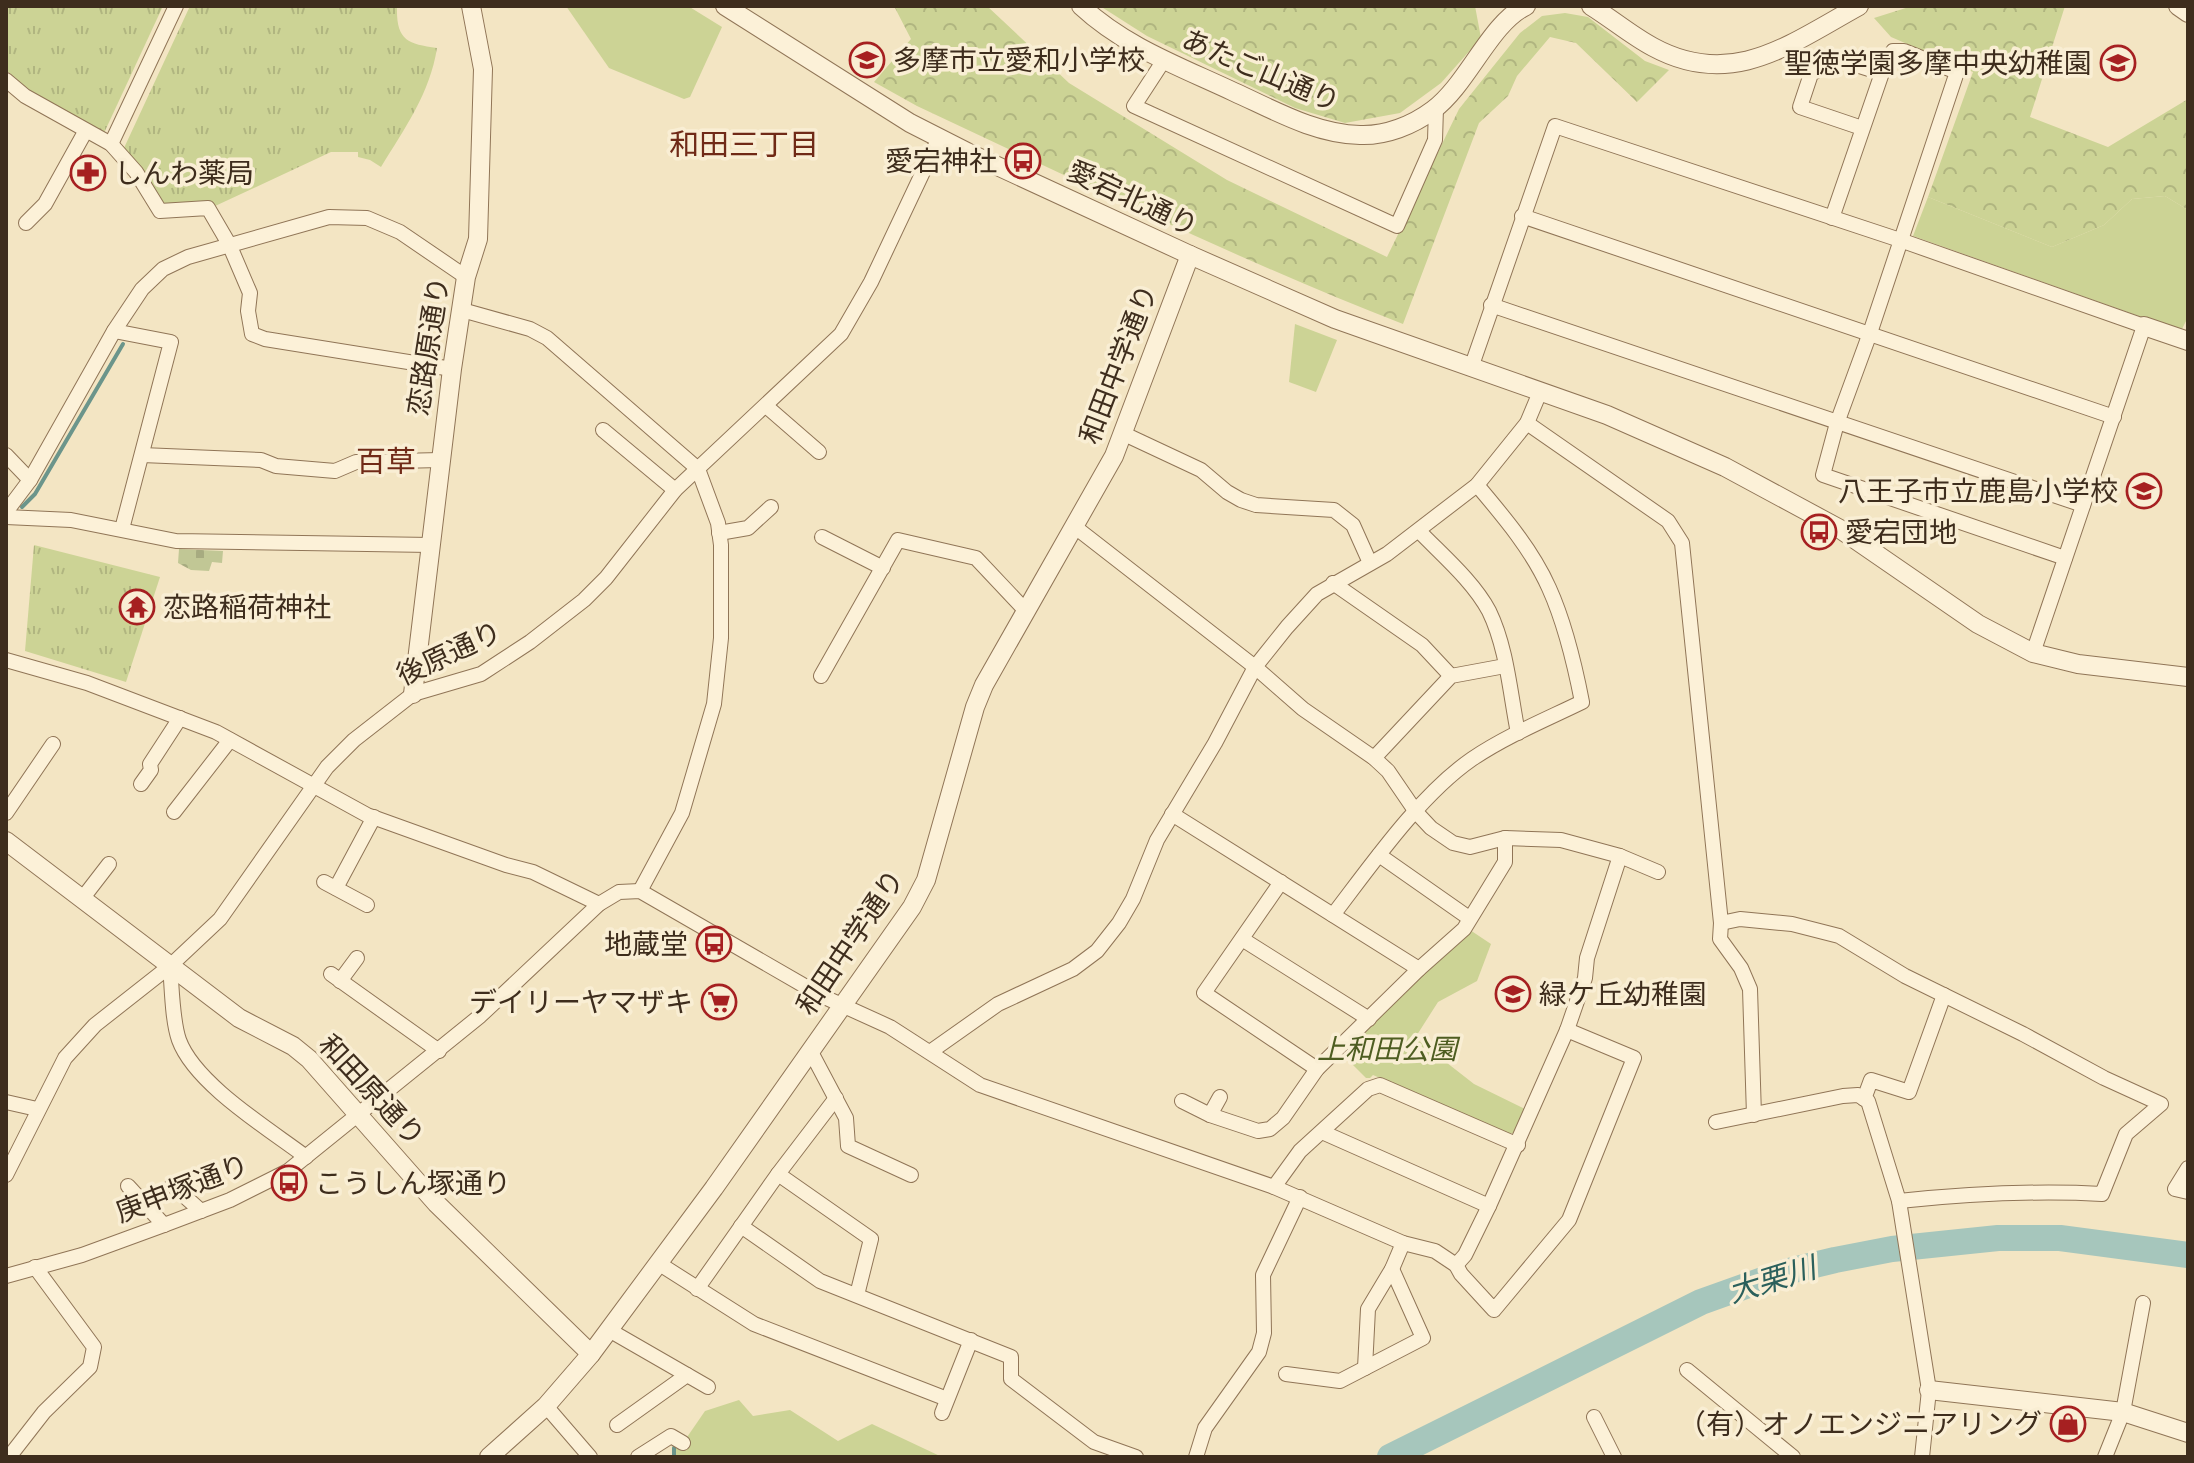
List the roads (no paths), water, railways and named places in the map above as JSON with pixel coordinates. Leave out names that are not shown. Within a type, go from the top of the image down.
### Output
[{"type":"street","points":[[111,144],[176,6]]},
{"type":"street","name":"恋路原通り","points":[[413,694],[452,369],[466,277],[478,239],[483,69],[471,6]]},
{"type":"street","name":"愛宕北通り","points":[[725,6],[864,95],[939,138],[1190,255],[1335,319],[1640,429],[1768,489],[1877,552],[1978,624],[2033,653],[2078,664],[2188,677]]},
{"type":"street","name":"あたご山通り","points":[[1081,6],[1113,32],[1164,60],[1303,123],[1335,133],[1362,136],[1415,123],[1436,108],[1457,88],[1500,28],[1526,6]]},
{"type":"street","points":[[1591,6],[1651,46],[1684,61],[1727,65],[1751,62],[1775,52],[1859,6]]},
{"type":"street","points":[[2178,6],[2188,13]]},
{"type":"street","points":[[1832,218],[1882,73],[1893,51],[1904,51],[1957,72],[1837,423],[1823,475],[2065,558]]},
{"type":"street","points":[[1862,128],[1800,107],[1811,74],[1837,59],[1882,73]]},
{"type":"street","points":[[1164,60],[1134,106],[1397,226],[1435,140],[1436,108]]},
{"type":"street","points":[[8,88],[111,144],[136,172],[160,211],[208,208],[229,244],[250,293],[248,311],[252,334],[265,339],[452,369]]},
{"type":"street","points":[[1471,368],[1555,126],[1900,240],[2188,341]]},
{"type":"street","points":[[26,223],[45,204],[85,132]]},
{"type":"street","name":"後原通り","points":[[6,1175],[65,1058],[117,1006],[170,966],[220,919],[327,767],[354,740],[413,694],[481,674],[573,609],[606,578],[675,490],[841,334],[871,282],[939,138]]},
{"type":"street","points":[[1522,216],[2114,417]]},
{"type":"street","points":[[431,545],[176,541],[71,520],[6,514],[30,480],[114,331],[142,289],[163,269],[229,244],[329,217],[367,218],[400,232],[466,277]]},
{"type":"street","name":"和田中学通り","points":[[489,1457],[546,1406],[591,1354],[811,1052],[912,907],[926,880],[984,685],[1103,477],[1190,255]]},
{"type":"street","points":[[1491,305],[2083,505]]},
{"type":"street","points":[[462,310],[530,329],[547,338],[698,469],[705,482],[719,533],[721,638],[714,704],[682,813],[640,891]]},
{"type":"street","points":[[2033,653],[2144,326]]},
{"type":"street","points":[[114,331],[171,342],[122,529]]},
{"type":"street","points":[[930,1052],[998,1004],[1073,969],[1097,951],[1133,899],[1157,840],[1255,667],[1317,594],[1419,531],[1477,485],[1527,423],[1540,392]]},
{"type":"street","points":[[766,406],[819,452]]},
{"type":"street","points":[[1527,423],[1668,521],[1682,543],[1721,923],[1720,939],[1741,968],[1750,989],[1754,1115]]},
{"type":"street","points":[[603,430],[675,490]]},
{"type":"street","points":[[1122,433],[1201,470],[1241,500],[1256,505],[1334,510],[1353,525],[1370,563]]},
{"type":"street","points":[[6,455],[30,480]]},
{"type":"street","points":[[142,455],[261,460],[276,466],[335,471],[356,462],[440,460]]},
{"type":"street","points":[[1333,915],[1416,812],[1472,759],[1582,702],[1577,674],[1549,588],[1523,543],[1477,485]]},
{"type":"street","points":[[719,533],[748,528],[771,507]]},
{"type":"street","points":[[1075,527],[1255,667],[1303,709],[1374,758],[1388,771],[1416,812],[1431,828],[1453,843],[1470,847],[1505,838],[1561,840],[1620,856],[1658,872]]},
{"type":"street","points":[[1419,531],[1488,609],[1505,666],[1518,733]]},
{"type":"street","points":[[822,537],[883,568]]},
{"type":"street","points":[[821,676],[898,540],[976,558],[1025,610]]},
{"type":"street","points":[[1333,583],[1422,645],[1451,676]]},
{"type":"street","points":[[6,660],[87,683],[180,718],[230,740],[312,787],[374,817],[533,872],[599,904],[619,892],[640,891],[843,1006],[890,1027],[980,1085],[1274,1187],[1403,1243],[1435,1251],[1456,1265],[1494,1310],[1569,1220],[1634,1058],[1567,1030]]},
{"type":"street","points":[[1374,758],[1451,676],[1505,666]]},
{"type":"street","points":[[141,784],[151,770],[150,764],[180,718]]},
{"type":"street","points":[[174,812],[192,799],[230,740]]},
{"type":"street","points":[[6,813],[53,744]]},
{"type":"street","points":[[1172,814],[1419,969]]},
{"type":"street","points":[[367,905],[330,885],[374,817]]},
{"type":"street","points":[[1182,1101],[1210,1115],[1258,1131],[1270,1129],[1283,1118],[1317,1069],[1464,929],[1505,862],[1505,838]]},
{"type":"street","name":"和田原通り","points":[[6,841],[239,1018],[293,1046],[309,1059],[436,1203],[591,1354]]},
{"type":"street","points":[[1379,855],[1469,918]]},
{"type":"street","points":[[1456,1265],[1465,1255],[1518,1145],[1567,1030],[1620,856]]},
{"type":"street","points":[[82,899],[109,864]]},
{"type":"street","points":[[1281,882],[1204,993],[1317,1069]]},
{"type":"street","name":"庚申塚通り","points":[[6,1276],[82,1255],[201,1211],[268,1182],[361,1115],[439,1051],[599,904]]},
{"type":"street","points":[[1721,923],[1740,919],[1792,924],[1839,936],[1905,976],[2161,1104],[2126,1134],[2102,1194],[2055,1191],[1981,1193],[1899,1204]]},
{"type":"street","points":[[1242,939],[1369,1019]]},
{"type":"street","points":[[357,958],[336,977],[439,1051]]},
{"type":"street","points":[[170,966],[178,1039],[192,1066],[306,1157]]},
{"type":"street","points":[[1864,1099],[1871,1080],[1909,1092],[1944,995]]},
{"type":"street","points":[[811,1052],[846,1118],[848,1146],[911,1175]]},
{"type":"street","points":[[1274,1187],[1300,1151],[1368,1089],[1380,1085],[1518,1145]]},
{"type":"street","points":[[1716,1122],[1843,1096],[1858,1095],[1868,1101],[1899,1204],[1929,1390],[1922,1457]]},
{"type":"street","points":[[1210,1115],[1220,1097]]},
{"type":"street","points":[[697,1289],[836,1098]]},
{"type":"street","points":[[6,1102],[37,1109]]},
{"type":"street","points":[[1322,1132],[1489,1206]]},
{"type":"street","points":[[2188,1168],[2175,1189],[2188,1192]]},
{"type":"street","points":[[778,1174],[871,1239],[857,1295]]},
{"type":"street","points":[[172,1185],[201,1211]]},
{"type":"street","points":[[128,1186],[164,1225]]},
{"type":"street","points":[[1196,1457],[1205,1428],[1259,1352],[1264,1333],[1263,1275],[1300,1197]]},
{"type":"street","points":[[741,1226],[820,1281],[1011,1357],[1011,1379],[1094,1442],[1136,1457]]},
{"type":"street","points":[[1365,1368],[1368,1309],[1392,1269],[1403,1243]]},
{"type":"street","points":[[658,1263],[754,1324],[945,1406],[971,1340]]},
{"type":"street","points":[[9,1457],[44,1412],[90,1367],[94,1357],[94,1347],[35,1267]]},
{"type":"street","points":[[1286,1374],[1340,1381],[1423,1338],[1392,1269]]},
{"type":"street","points":[[2105,1457],[2123,1412],[2143,1303]]},
{"type":"street","points":[[609,1330],[708,1387]]},
{"type":"street","points":[[1687,1370],[1793,1457]]},
{"type":"street","points":[[617,1425],[687,1375]]},
{"type":"street","points":[[1929,1390],[2123,1412],[2188,1433]]},
{"type":"street","points":[[546,1406],[590,1457]]},
{"type":"street","points":[[1594,1417],[1614,1457]]},
{"type":"street","points":[[638,1457],[671,1436],[683,1443]]},
{"type":"waterway","points":[[22,507],[35,494],[123,344]]},
{"type":"waterway","name":"大栗川","points":[[1390,1457],[1701,1302],[1785,1272],[1892,1249],[1998,1238],[2060,1238],[2188,1255]]},
{"type":"waterway","points":[[674,1448],[674,1457]]},
{"type":"place","name":"多摩市立愛和小学校","points":[[867,60]]},
{"type":"place","name":"聖徳学園多摩中央幼稚園","points":[[2118,63]]},
{"type":"place","name":"愛宕神社","points":[[1023,161]]},
{"type":"place","name":"しんわ薬局","points":[[88,173]]},
{"type":"place","name":"八王子市立鹿島小学校","points":[[2144,491]]},
{"type":"place","name":"愛宕団地","points":[[1819,532]]},
{"type":"place","name":"恋路稲荷神社","points":[[137,607]]},
{"type":"place","name":"地蔵堂","points":[[714,944]]},
{"type":"place","name":"緑ケ丘幼稚園","points":[[1513,994]]},
{"type":"place","name":"デイリーヤマザキ","points":[[719,1002]]},
{"type":"place","name":"こうしん塚通り","points":[[289,1183]]},
{"type":"place","name":"（有）オノエンジニアリング","points":[[2068,1424]]},
{"type":"district","name":"和田三丁目","points":[[744,145]]},
{"type":"district","name":"百草","points":[[386,462]]},
{"type":"park label","name":"上和田公園","points":[[1387,1049]]}]
